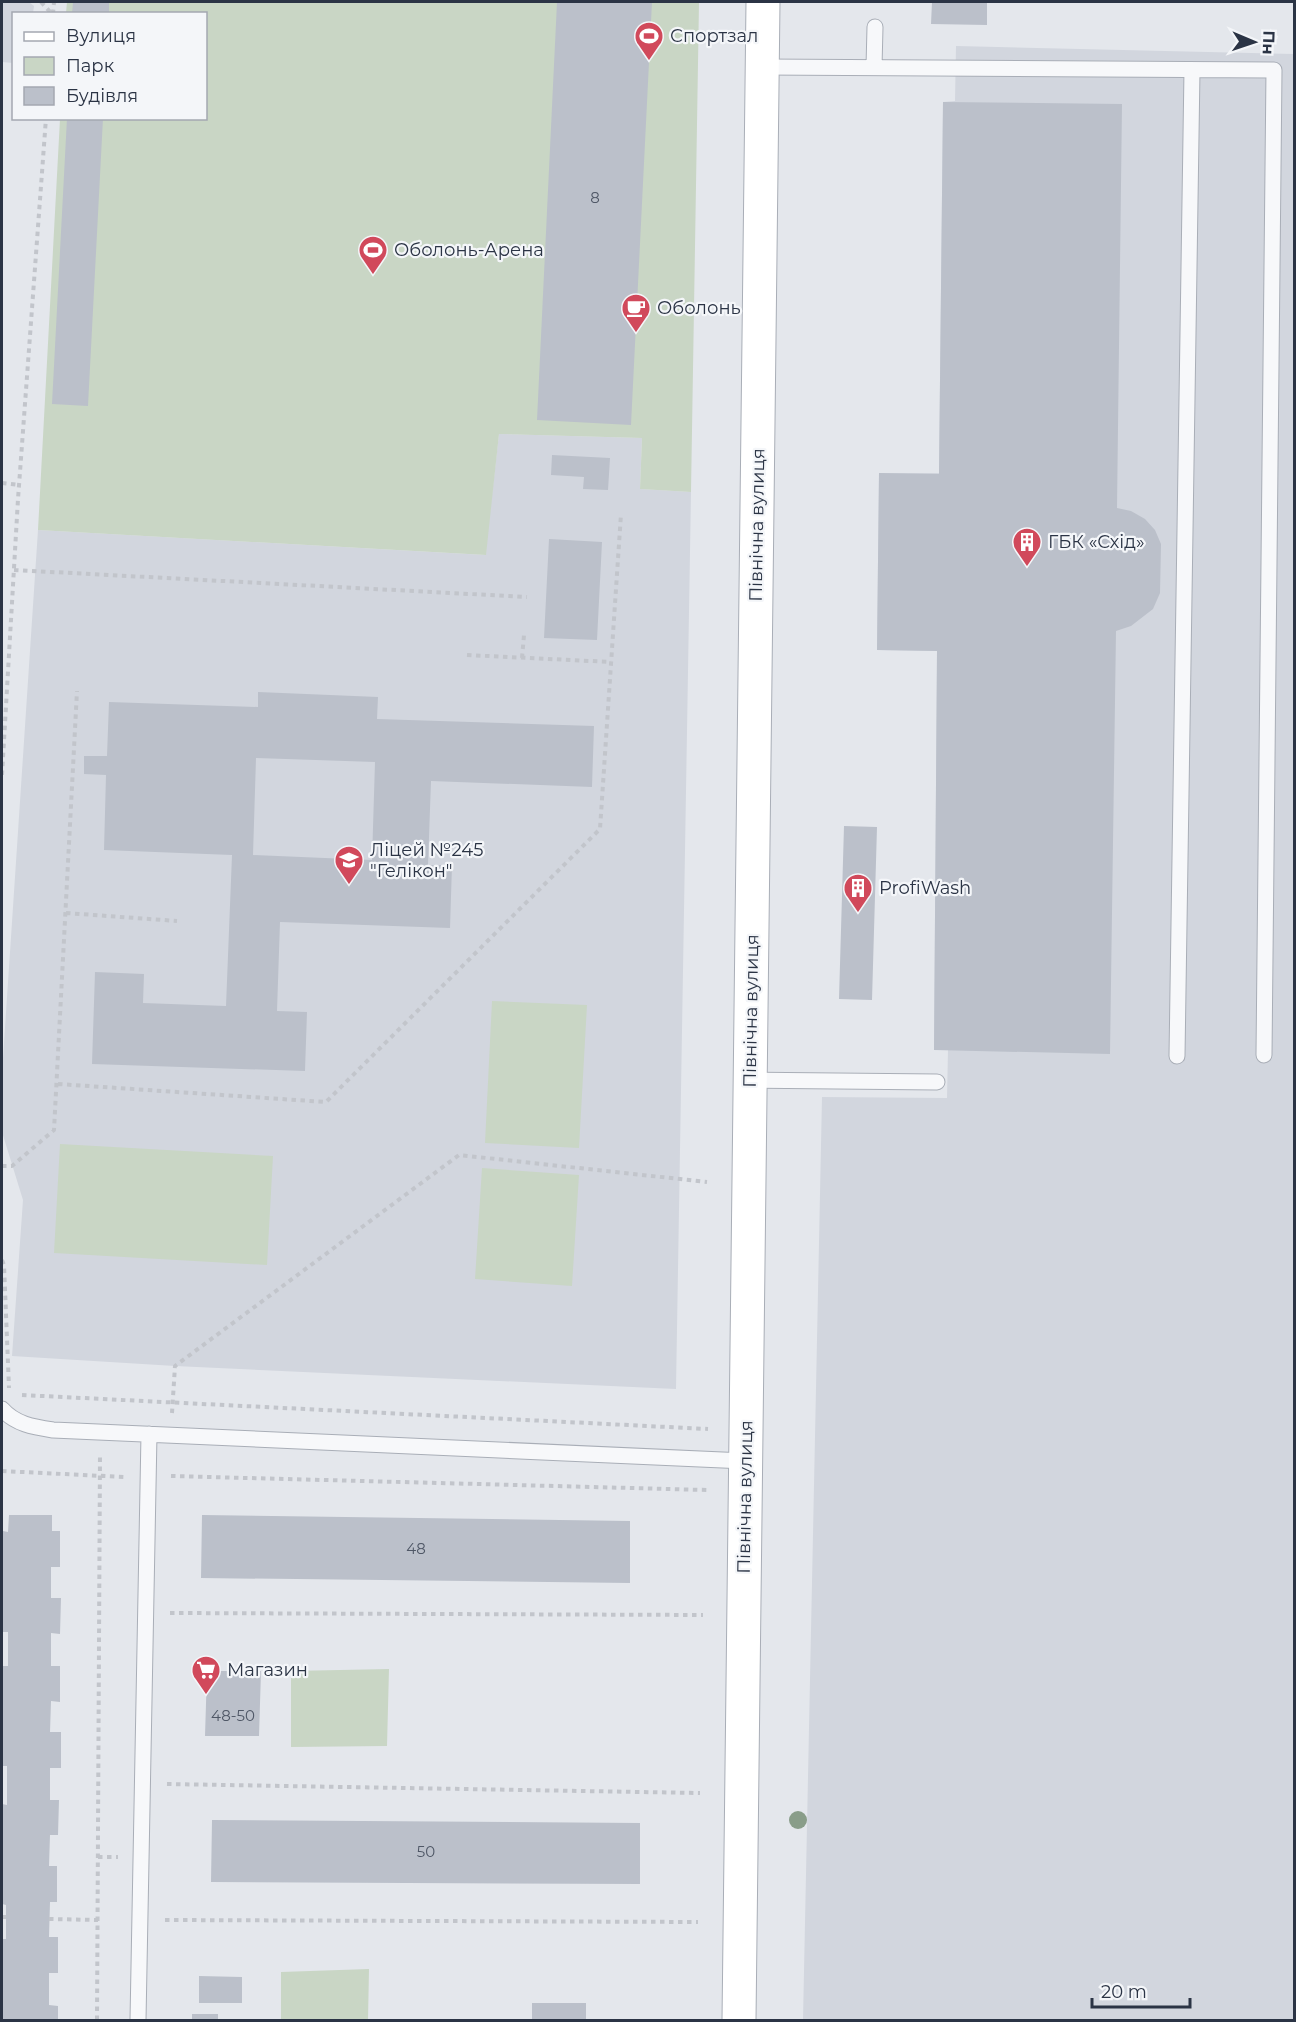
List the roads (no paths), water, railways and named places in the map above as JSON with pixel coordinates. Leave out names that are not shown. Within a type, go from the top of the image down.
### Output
[{"type":"street","name":"Північна вулиця","points":[[739,2020],[763,2]]},
{"type":"lane","points":[[874,68],[875,27]]},
{"type":"lane","points":[[762,67],[1274,70],[1264,1055]]},
{"type":"lane","points":[[1177,1056],[1192,70]]},
{"type":"lane","points":[[750,1080],[937,1082]]},
{"type":"lane","points":[[2,1409],[10,1418],[29,1426],[53,1430],[745,1461]]},
{"type":"lane","points":[[138,2020],[149,1434]]},
{"type":"place","name":"Спортзал","points":[[649,62]]},
{"type":"place","name":"Оболонь-Арена","points":[[373,276]]},
{"type":"place","name":"Оболонь","points":[[636,334]]},
{"type":"place","name":"ГБК «Схід»","points":[[1027,568]]},
{"type":"place","name":"Ліцей №245 \"Гелікон\"","points":[[349,886]]},
{"type":"place","name":"ProfiWash","points":[[858,914]]},
{"type":"place","name":"Магазин","points":[[206,1696]]}]
